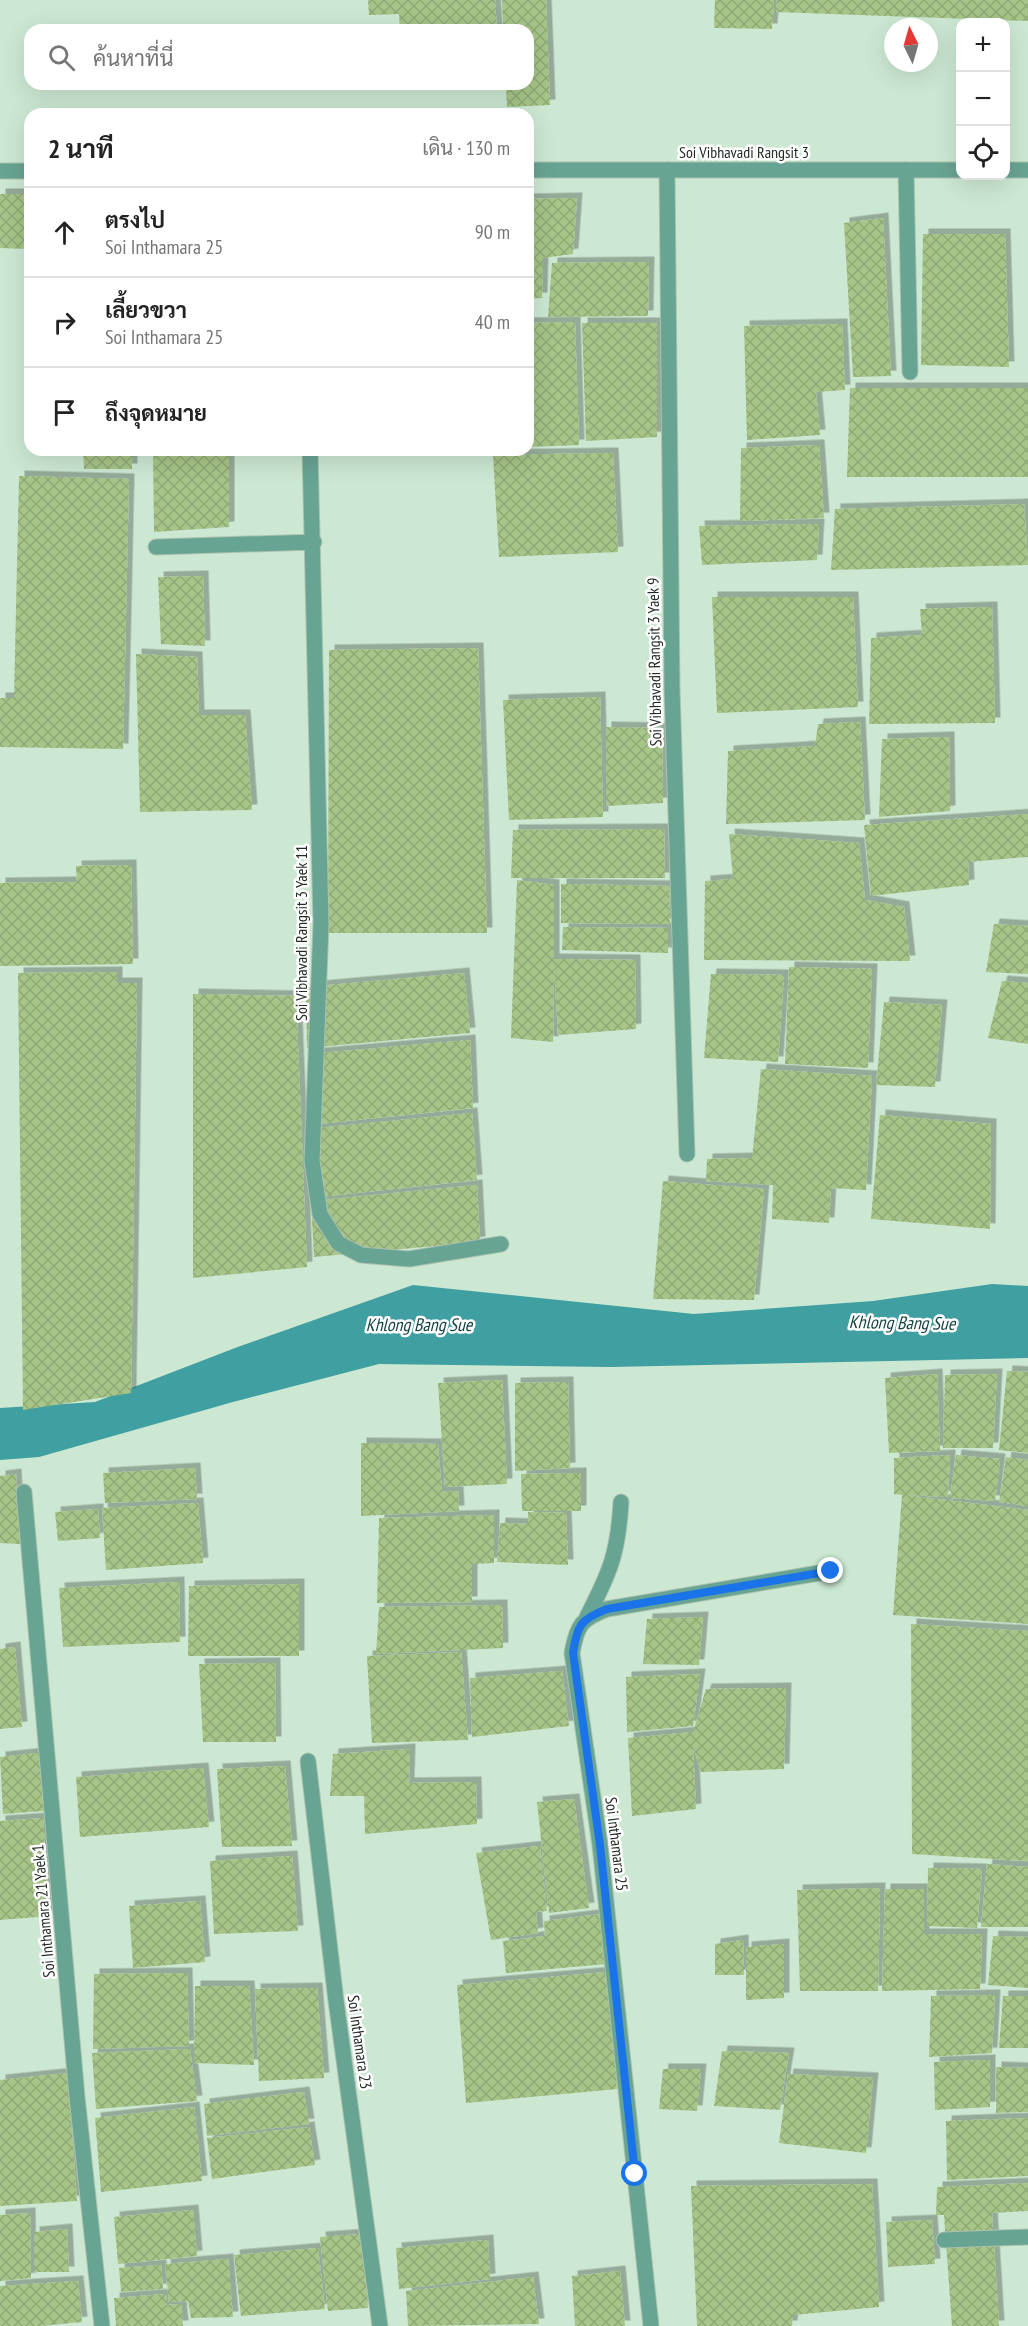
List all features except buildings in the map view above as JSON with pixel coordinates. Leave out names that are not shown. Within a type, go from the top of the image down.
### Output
[{"type":"street","name":"Soi Vibhavadi Rangsit 3","points":[[534,170],[956,170]]},
{"type":"street","name":"Soi Vibhavadi Rangsit 3 Yaek 9","points":[[666,170],[672,690],[687,1154]]},
{"type":"street","points":[[906,170],[910,372]]},
{"type":"street","points":[[1010,170],[1028,170]]},
{"type":"street","points":[[0,171],[24,171]]},
{"type":"street","name":"Soi Vibhavadi Rangsit 3 Yaek 11","points":[[310,456],[321,924],[312,1161],[321,1214],[338,1243],[360,1255],[409,1259],[501,1244]]},
{"type":"street","points":[[156,547],[314,542]]},
{"type":"street","name":"Soi Inthamara 21 Yaek 1","points":[[24,1492],[77,2097],[102,2326]]},
{"type":"street","name":"Soi Inthamara 25","points":[[621,1502],[619,1536],[611,1569],[587,1617],[576,1632],[573,1653],[600,1845],[651,2326]]},
{"type":"street","points":[[587,1617],[607,1609],[831,1571]]},
{"type":"street","name":"Soi Inthamara 23","points":[[308,1761],[336,2001],[380,2326]]},
{"type":"street","points":[[944,2240],[1028,2237]]},
{"type":"water","name":"Khlong Bang Sue","points":[[992,1284],[1028,1286],[1028,1358],[611,1367],[379,1364],[233,1402],[39,1457],[0,1460],[0,1408],[95,1402],[235,1348],[413,1285],[694,1314],[873,1301]]},
{"type":"route","points":[[635,2174],[600,1845],[573,1653],[576,1632],[587,1617],[607,1609],[831,1571]]}]
